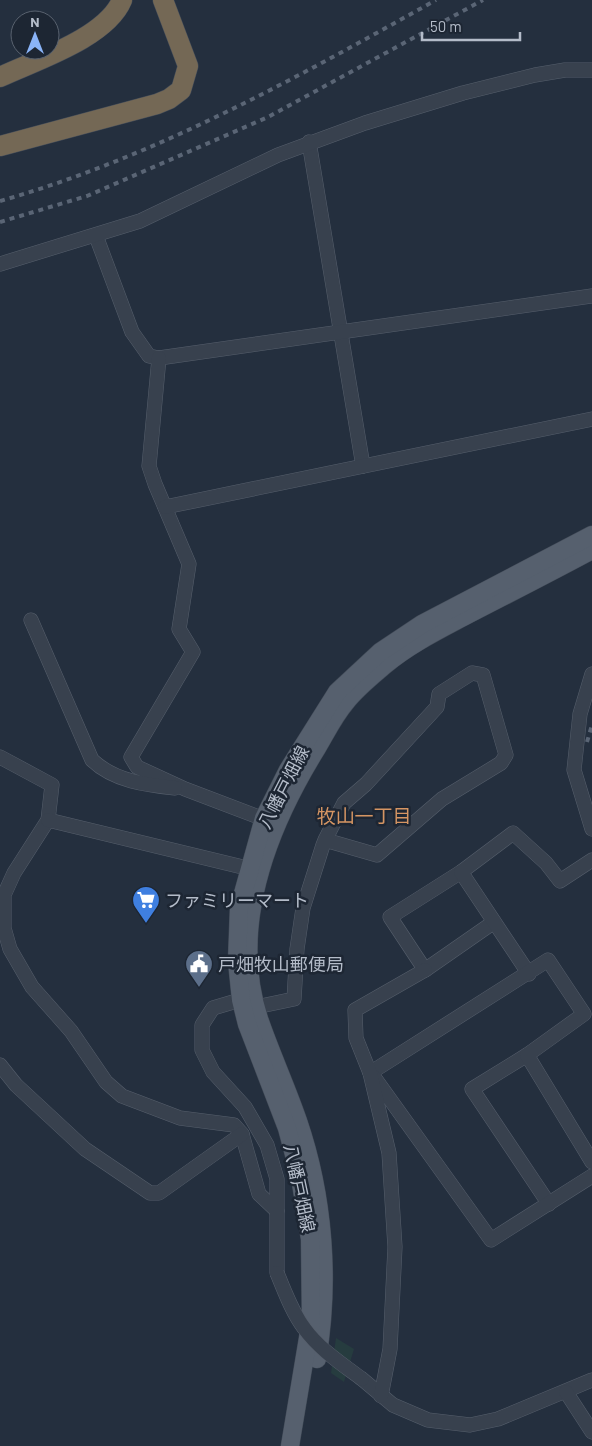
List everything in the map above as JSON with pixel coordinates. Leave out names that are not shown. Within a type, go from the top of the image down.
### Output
[{"type":"highway","points":[[0,77],[100,29],[114,14],[122,0]]},
{"type":"highway","points":[[0,146],[157,104],[169,99],[180,90],[188,66],[163,0]]},
{"type":"main road","name":"八幡戸畑線","points":[[290,1446],[311,1320],[310,1239],[300,1177],[287,1128],[247,1024],[250,1001],[251,910],[255,869],[270,821],[288,770],[337,692],[380,652],[422,624],[592,535]]},
{"type":"main road","name":"八幡戸畑線","points":[[270,821],[346,702],[386,664],[426,637],[592,550]]},
{"type":"main road","name":"八幡戸畑線","points":[[250,1001],[298,1122],[312,1173],[323,1237],[324,1321],[302,1446]]},
{"type":"street","points":[[0,264],[140,222],[270,158],[310,142],[463,93],[565,70],[592,70]]},
{"type":"street","points":[[310,142],[363,466]]},
{"type":"street","points":[[96,236],[132,332],[149,356],[159,358],[592,296]]},
{"type":"street","points":[[159,358],[149,466],[189,564],[179,628],[193,652],[131,757],[137,767],[185,789],[270,821]]},
{"type":"street","points":[[165,506],[592,419]]},
{"type":"street","points":[[31,620],[92,760],[104,772],[149,786],[185,789]]},
{"type":"street","points":[[325,840],[378,855],[442,799],[501,763],[506,755],[483,675],[472,673],[439,694],[437,707],[366,784],[344,803],[325,840],[304,908],[297,949],[294,999],[250,1001],[213,1008],[202,1025],[202,1050],[213,1072],[245,1107],[267,1145],[277,1179],[277,1273],[291,1304],[305,1329],[325,1351],[392,1405],[428,1420],[470,1425],[498,1419],[592,1380]]},
{"type":"street","points":[[592,674],[580,714],[574,770],[592,829]]},
{"type":"street","points":[[0,756],[52,785],[48,820],[14,873],[4,895],[4,928],[10,949],[32,987],[71,1031],[106,1082],[122,1096],[180,1118],[234,1125],[242,1134],[259,1194],[277,1211]]},
{"type":"street","points":[[48,820],[255,869]]},
{"type":"street","points":[[425,970],[390,917],[461,872],[514,833],[546,863],[560,880],[592,860]]},
{"type":"street","points":[[461,872],[528,974]]},
{"type":"street","points":[[381,1396],[390,1349],[395,1247],[389,1153],[370,1073],[356,1038],[355,1010],[425,970],[494,922]]},
{"type":"street","points":[[370,1073],[548,960],[584,1014],[527,1055],[472,1089],[549,1204]]},
{"type":"street","points":[[527,1055],[592,1162]]},
{"type":"street","points":[[0,1065],[16,1085],[85,1150],[150,1193],[159,1193],[242,1134]]},
{"type":"street","points":[[370,1073],[491,1240],[592,1176]]},
{"type":"street","points":[[566,1392],[592,1432]]},
{"type":"green space","points":[[336,1338],[354,1349],[344,1382],[331,1373]]},
{"type":"railway","points":[[0,201],[57,183],[169,139],[331,58],[436,0]]},
{"type":"railway","points":[[0,222],[87,196],[268,117],[483,0]]},
{"type":"railway","points":[[587,742],[592,725]]},
{"type":"place","name":"ファミリーマート","points":[[146,924]]},
{"type":"place","name":"戸畑牧山郵便局","points":[[199,988]]},
{"type":"district","name":"牧山一丁目","points":[[364,815]]}]
